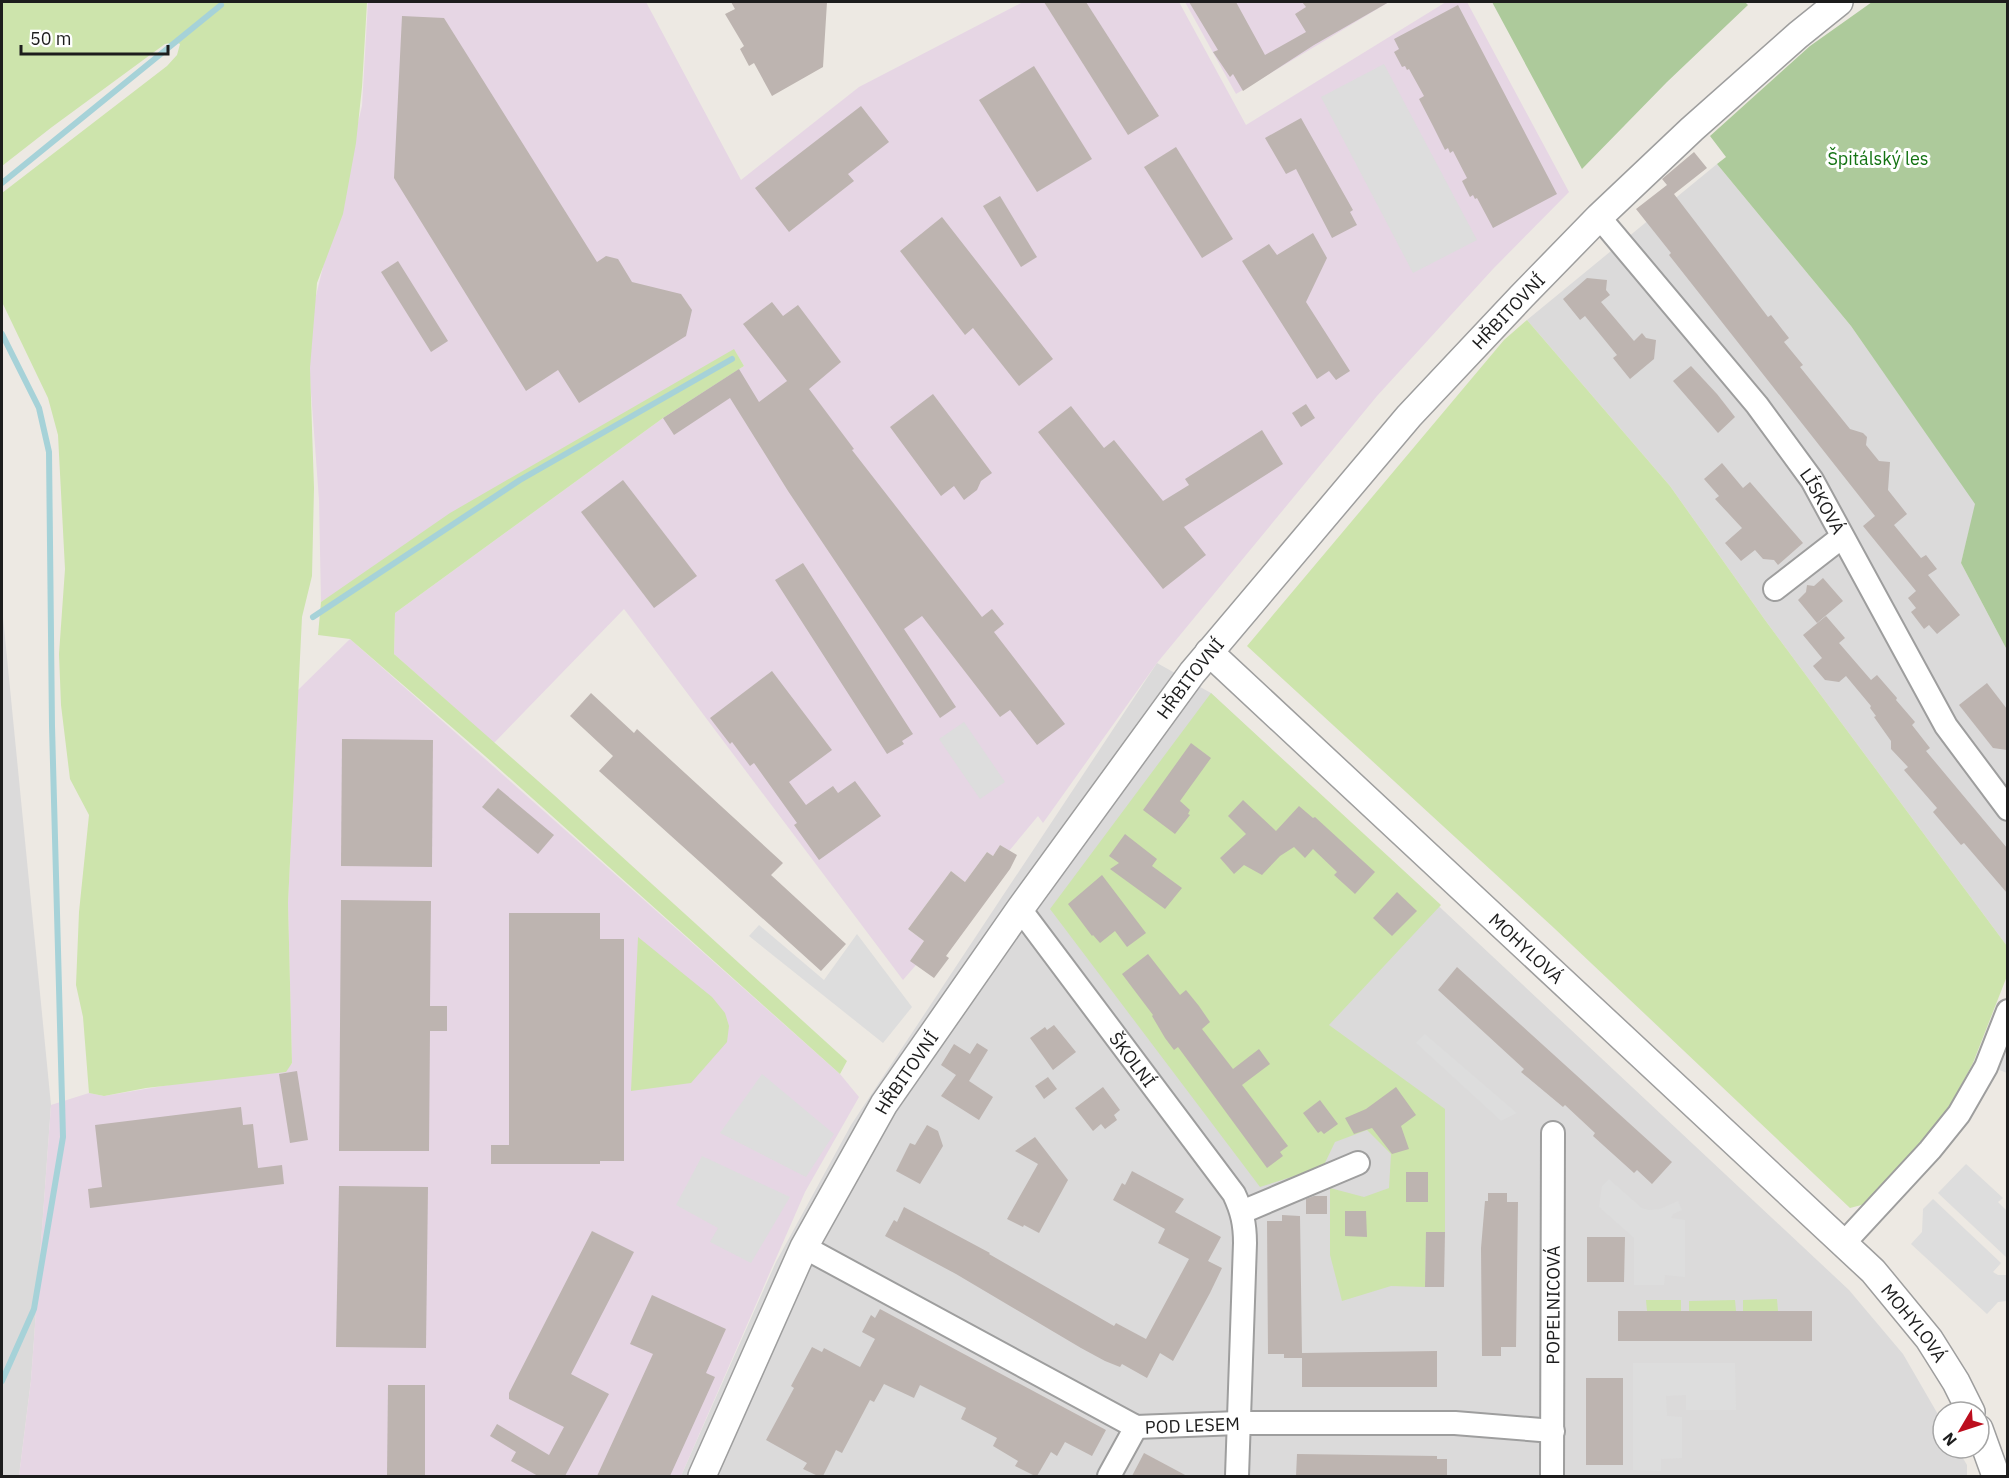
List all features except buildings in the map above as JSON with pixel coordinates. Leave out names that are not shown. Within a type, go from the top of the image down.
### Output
[{"type":"street","name":"HŘBITOVNÍ","points":[[702,1476],[804,1247],[884,1104],[1020,909],[1209,652],[1409,416],[1599,217],[1692,129],[1798,34],[1839,2]]},
{"type":"street","name":"LÍSKOVÁ","points":[[1599,217],[1778,432],[1812,480],[1946,726],[2007,809]]},
{"type":"street","points":[[1775,589],[1842,537]]},
{"type":"street","name":"MOHYLOVÁ","points":[[1209,652],[1873,1271],[1929,1339],[1965,1400]]},
{"type":"street","name":"ŠKOLNÍ","points":[[1020,909],[1234,1194],[1242,1212],[1245,1243],[1237,1476]]},
{"type":"street","points":[[1844,1243],[1930,1150],[1959,1114],[1986,1067],[2007,1011]]},
{"type":"street","name":"POPELNICOVÁ","points":[[1552,1476],[1553,1133]]},
{"type":"street","points":[[1242,1212],[1358,1163]]},
{"type":"street","name":"POD LESEM","points":[[804,1247],[1136,1427],[1238,1423],[1455,1423],[1553,1431]]},
{"type":"street","points":[[1109,1476],[1136,1427]]},
{"type":"street","points":[[1990,1460],[1996,1476]]},
{"type":"shaded area","points":[[368,2],[646,2],[741,180],[859,87],[1023,2],[1179,2],[1246,125],[1446,2],[1467,2],[1569,192],[1493,269],[1377,396],[1157,663],[1043,823],[1038,816],[1009,851],[1000,845],[993,856],[987,852],[965,882],[951,871],[908,929],[924,941],[911,960],[916,965],[903,980],[624,609],[494,743],[394,654],[395,613],[663,418],[744,366],[734,350],[321,602],[319,500],[308,351],[314,304],[362,106]]},
{"type":"shaded area","points":[[1185,2],[1389,2],[1236,94]]},
{"type":"shaded area","points":[[1384,64],[1477,240],[1413,273],[1321,97]]},
{"type":"shaded area","points":[[1717,164],[1851,326],[1976,504],[1961,563],[2007,650],[2007,946],[1765,620],[1670,486],[1527,320]]},
{"type":"shaded area","points":[[2,607],[51,1105],[31,1380],[19,1476],[2,1476]]},
{"type":"shaded area","points":[[350,639],[840,1074],[859,1097],[805,1192],[681,1476],[19,1476],[31,1380],[51,1105],[89,1093],[104,1096],[292,1064],[288,903],[298,690]]},
{"type":"shaded area","points":[[1157,663],[1211,693],[1849,1290],[1903,1354],[1931,1402],[1931,1460],[1964,1460],[1967,1465],[1967,1476],[681,1476],[776,1262],[851,1125]]},
{"type":"shaded area","points":[[964,722],[1005,782],[980,799],[939,739]]},
{"type":"shaded area","points":[[759,925],[824,980],[857,934],[912,1007],[883,1043],[749,936]]},
{"type":"shaded area","points":[[2007,1014],[2007,1073],[1992,1067]]},
{"type":"shaded area","points":[[1425,1034],[1517,1113],[1501,1121],[1416,1043]]},
{"type":"shaded area","points":[[762,1074],[834,1134],[806,1177],[720,1133]]},
{"type":"shaded area","points":[[702,1156],[790,1197],[751,1263],[710,1242],[718,1228],[676,1205]]},
{"type":"shaded area","points":[[1966,1164],[2003,1198],[1998,1202],[2007,1211],[2006,1257],[1938,1193]]},
{"type":"shaded area","points":[[1609,1179],[1642,1208],[1660,1209],[1678,1201],[1682,1210],[1673,1214],[1671,1218],[1685,1220],[1685,1277],[1665,1275],[1664,1285],[1634,1285],[1634,1238],[1599,1207],[1602,1186]]},
{"type":"shaded area","points":[[1933,1199],[2001,1263],[1993,1272],[1998,1275],[2007,1275],[2007,1301],[1998,1302],[1987,1314],[1911,1244],[1922,1232],[1923,1209]]},
{"type":"shaded area","points":[[1633,1363],[1735,1363],[1736,1410],[1686,1410],[1686,1395],[1666,1396],[1667,1416],[1682,1417],[1682,1458],[1661,1459],[1661,1471],[1633,1470]]},
{"type":"green space","points":[[2,2],[367,2],[356,143],[343,214],[317,283],[310,368],[314,488],[312,576],[302,617],[288,903],[292,1063],[286,1072],[146,1088],[104,1096],[89,1093],[83,1017],[76,985],[79,912],[89,815],[70,779],[61,705],[59,654],[65,569],[58,435],[48,398],[2,302],[2,193],[167,66],[177,55],[180,44],[176,42],[165,44],[2,166]]},
{"type":"green space","points":[[1492,2],[1745,2],[1748,5],[1667,82],[1582,169]]},
{"type":"green space","name":"Špitálský les","points":[[1872,2],[2007,2],[2007,650],[1961,563],[1975,504],[1851,326],[1717,164],[1726,157],[1710,136],[1810,46]]},
{"type":"green space","points":[[1527,320],[1670,486],[1765,620],[2007,946],[2007,976],[1973,1063],[1945,1115],[1869,1203],[1850,1208],[1554,928],[1247,646],[1504,340]]},
{"type":"green space","points":[[734,349],[744,366],[663,418],[395,613],[394,654],[554,795],[847,1061],[840,1074],[485,756],[350,639],[318,635],[321,602],[450,513]]},
{"type":"green space","points":[[1211,693],[1441,905],[1329,1025],[1445,1109],[1445,1232],[1426,1232],[1425,1287],[1391,1286],[1342,1301],[1330,1255],[1330,1188],[1364,1197],[1389,1188],[1391,1154],[1367,1130],[1335,1142],[1323,1167],[1260,1187],[1050,909]]},
{"type":"green space","points":[[638,937],[712,997],[725,1013],[729,1026],[727,1042],[691,1083],[631,1091]]},
{"type":"green space","points":[[1777,1299],[1778,1311],[1743,1311],[1743,1300]]},
{"type":"green space","points":[[1646,1300],[1681,1300],[1681,1311],[1647,1311]]},
{"type":"green space","points":[[1735,1300],[1736,1311],[1689,1311],[1689,1301]]},
{"type":"waterway","points":[[2,183],[221,5]]},
{"type":"waterway","points":[[2,334],[39,408],[49,452],[52,726],[63,1137],[34,1309],[2,1381]]},
{"type":"waterway","points":[[313,617],[520,480],[732,359]]}]
